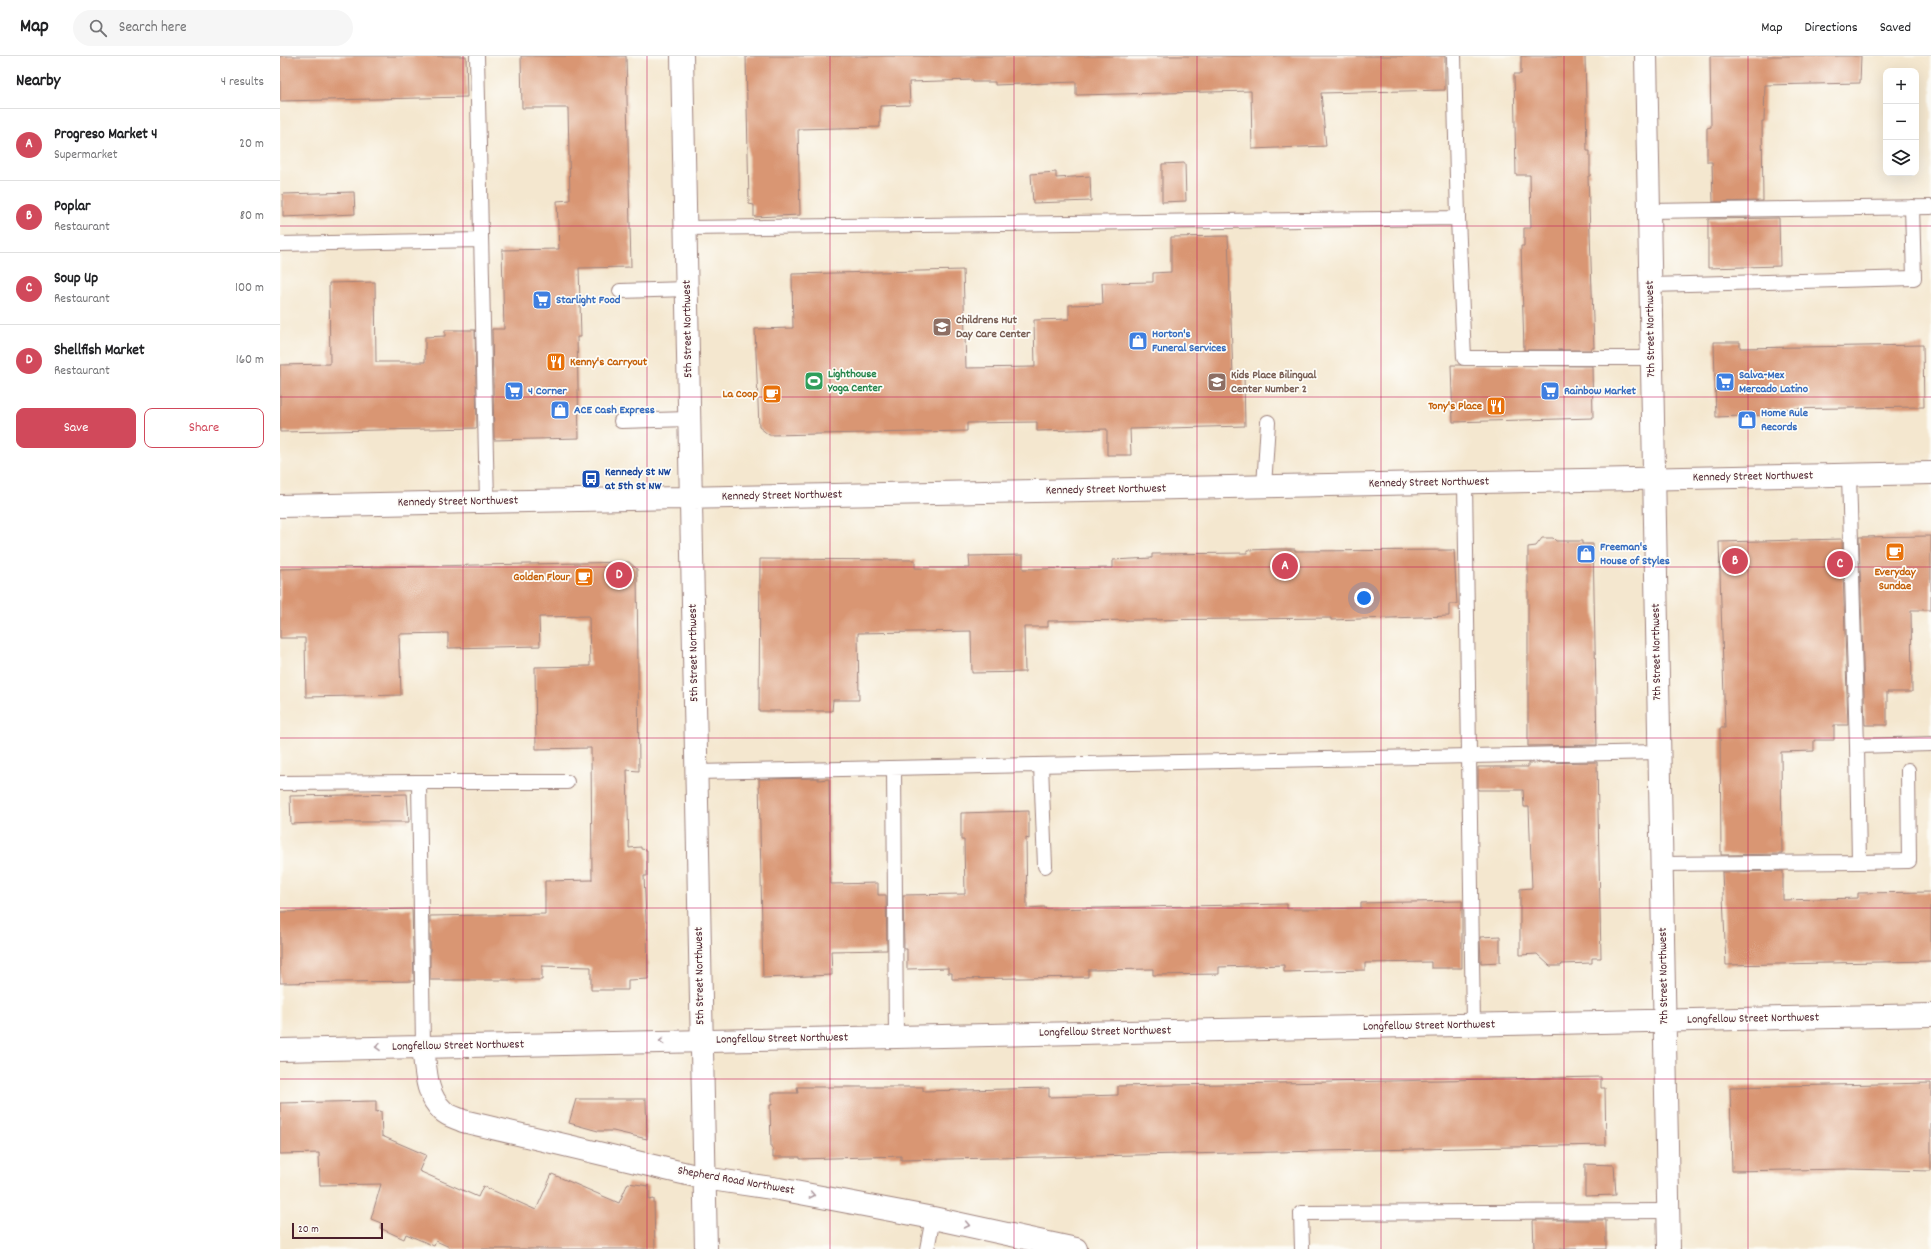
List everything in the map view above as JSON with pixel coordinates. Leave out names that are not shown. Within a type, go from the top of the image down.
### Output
[{"type":"street","name":"5th Street Northwest","points":[[682,56],[706,1249]]},
{"type":"street","name":"7th Street Northwest","points":[[1646,56],[1669,1249]]},
{"type":"street","name":"Kennedy Street Northwest","points":[[280,506],[1931,473]]},
{"type":"street","name":"Longfellow Street Northwest","points":[[280,1050],[1931,1015]]},
{"type":"street","name":"Shepherd Road Northwest","points":[[423,1046],[427,1080],[433,1099],[444,1112],[463,1122],[704,1178],[779,1189],[933,1218],[1076,1249]]},
{"type":"lane","points":[[476,56],[487,502]]},
{"type":"lane","points":[[1454,56],[1458,218],[1464,358],[1652,358]]},
{"type":"lane","points":[[1650,286],[1914,278],[1912,207]]},
{"type":"lane","points":[[1649,211],[1931,207]]},
{"type":"lane","points":[[686,228],[1458,218]]},
{"type":"lane","points":[[280,244],[480,240]]},
{"type":"lane","points":[[620,291],[687,289]]},
{"type":"lane","points":[[621,421],[689,419]]},
{"type":"lane","points":[[1264,487],[1268,422]]},
{"type":"lane","points":[[1849,475],[1859,862]]},
{"type":"lane","points":[[1465,482],[1473,1025]]},
{"type":"lane","points":[[1857,746],[1931,744]]},
{"type":"lane","points":[[696,772],[1659,752]]},
{"type":"lane","points":[[1041,765],[1044,866]]},
{"type":"lane","points":[[894,768],[896,1036]]},
{"type":"lane","points":[[1661,864],[1909,862],[1908,770]]},
{"type":"lane","points":[[419,782],[423,1046]]},
{"type":"lane","points":[[280,783],[567,782]]},
{"type":"lane","points":[[1302,1249],[1301,1213],[1668,1211]]},
{"type":"lane","points":[[927,1249],[933,1218]]},
{"type":"building","points":[[280,56],[466,56],[467,97],[280,101]]},
{"type":"building","points":[[521,56],[626,56],[631,267],[579,268],[581,337],[577,337],[579,438],[494,440],[492,329],[504,329],[502,250],[559,249],[557,201],[570,200],[568,108],[522,108]]},
{"type":"building","points":[[746,56],[1445,56],[1445,90],[1321,93],[1326,146],[1252,149],[1251,91],[1076,95],[1076,82],[995,85],[995,82],[973,82],[973,80],[909,82],[910,105],[880,106],[880,127],[798,129],[800,215],[754,217],[754,205],[749,204]]},
{"type":"building","points":[[1521,56],[1585,56],[1587,151],[1590,151],[1590,176],[1588,176],[1594,348],[1591,348],[1591,350],[1524,350],[1521,246],[1524,246],[1524,228],[1531,228],[1530,175],[1516,175],[1514,74],[1521,74]]},
{"type":"building","points":[[1710,56],[1861,56],[1860,83],[1765,85],[1764,121],[1762,121],[1763,201],[1713,202],[1712,162],[1707,162],[1707,128],[1711,127]]},
{"type":"building","points":[[1185,163],[1186,201],[1162,202],[1162,164]]},
{"type":"building","points":[[1056,172],[1056,178],[1090,176],[1091,201],[1033,203],[1031,174]]},
{"type":"building","points":[[354,192],[355,214],[283,217],[283,194]]},
{"type":"building","points":[[1779,218],[1780,266],[1708,268],[1708,219]]},
{"type":"building","points":[[1228,236],[1233,376],[1244,375],[1245,426],[1130,429],[1131,455],[1107,455],[1107,429],[1037,431],[1037,422],[967,423],[967,431],[769,435],[759,427],[755,329],[793,328],[792,274],[963,270],[966,368],[1035,367],[1034,320],[1069,319],[1069,305],[1103,304],[1102,283],[1153,282],[1153,273],[1171,272],[1171,237]]},
{"type":"building","points":[[375,282],[376,362],[425,362],[425,337],[445,336],[445,330],[475,330],[477,428],[280,432],[280,365],[330,364],[329,283]]},
{"type":"building","points":[[1714,342],[1740,342],[1740,348],[1923,345],[1924,407],[1768,409],[1768,415],[1716,417]]},
{"type":"building","points":[[1451,365],[1592,366],[1593,418],[1453,422]]},
{"type":"building","points":[[1931,536],[1931,610],[1911,610],[1912,692],[1887,692],[1887,725],[1865,725],[1859,537]]},
{"type":"building","points":[[1542,538],[1553,538],[1556,541],[1582,541],[1582,544],[1593,544],[1597,745],[1528,746],[1528,547],[1536,546]]},
{"type":"building","points":[[1842,539],[1848,725],[1834,725],[1834,740],[1814,740],[1814,751],[1781,752],[1782,854],[1721,855],[1720,728],[1725,728],[1719,542]]},
{"type":"building","points":[[1295,549],[1295,551],[1454,550],[1457,604],[1449,604],[1449,616],[1331,620],[1331,618],[1048,621],[1048,627],[1024,627],[1025,672],[972,673],[971,631],[858,633],[859,700],[833,700],[832,711],[759,711],[760,559],[915,560],[915,568],[970,568],[969,556],[1023,555],[1023,569],[1113,568],[1113,560],[1152,558],[1152,554],[1247,553],[1247,550]]},
{"type":"building","points":[[629,562],[637,569],[639,771],[627,770],[629,848],[641,847],[641,849],[647,850],[647,876],[644,876],[647,922],[648,979],[628,980],[628,990],[591,990],[591,967],[542,966],[542,980],[430,980],[430,916],[545,914],[545,881],[592,880],[591,748],[536,749],[535,667],[590,666],[589,616],[539,617],[540,646],[448,648],[448,633],[399,634],[401,695],[306,697],[305,638],[280,638],[280,569]]},
{"type":"building","points":[[1597,762],[1601,958],[1592,958],[1592,963],[1550,966],[1537,954],[1520,955],[1520,889],[1532,888],[1529,807],[1524,807],[1523,790],[1478,790],[1478,767],[1528,767],[1528,763]]},
{"type":"building","points":[[818,778],[818,780],[829,779],[831,884],[878,883],[878,895],[886,895],[887,950],[831,951],[832,975],[763,978],[759,779]]},
{"type":"building","points":[[407,794],[409,822],[291,824],[290,796]]},
{"type":"building","points":[[1029,811],[1029,839],[1026,838],[1027,908],[1045,907],[1045,909],[1287,904],[1287,909],[1325,909],[1361,908],[1361,903],[1462,901],[1462,968],[1431,968],[1431,962],[1365,963],[1365,970],[1284,972],[1284,965],[1219,967],[1219,974],[1153,975],[1153,969],[1088,970],[1088,977],[952,979],[952,973],[948,973],[948,968],[907,969],[907,949],[904,949],[903,895],[965,894],[964,840],[961,840],[961,813]]},
{"type":"building","points":[[1783,871],[1783,900],[1858,898],[1858,893],[1931,892],[1931,961],[1726,965],[1722,872]]},
{"type":"building","points":[[412,909],[414,981],[280,983],[280,912]]},
{"type":"building","points":[[1500,936],[1500,962],[1481,963],[1480,937]]},
{"type":"building","points":[[1601,1077],[1601,1088],[1605,1088],[1606,1145],[901,1160],[901,1156],[800,1159],[800,1157],[773,1157],[773,1148],[771,1148],[770,1105],[772,1105],[772,1093],[798,1093],[797,1087],[923,1087],[923,1091],[1049,1088],[1049,1097],[1118,1095],[1118,1086]]},
{"type":"building","points":[[1931,1083],[1931,1171],[1848,1169],[1732,1171],[1730,1087]]},
{"type":"building","points":[[576,1099],[646,1099],[647,1139],[613,1131],[598,1131],[569,1123]]},
{"type":"building","points":[[376,1101],[376,1112],[381,1111],[382,1136],[426,1155],[419,1171],[478,1197],[483,1186],[536,1210],[552,1174],[619,1203],[628,1183],[649,1186],[649,1200],[654,1199],[655,1249],[454,1249],[436,1241],[434,1246],[406,1234],[404,1239],[380,1228],[381,1223],[371,1219],[381,1184],[320,1185],[319,1153],[280,1154],[280,1103]]},
{"type":"building","points":[[1585,1164],[1614,1165],[1616,1195],[1585,1196]]},
{"type":"building","points":[[1533,1220],[1606,1220],[1606,1249],[1534,1249]]},
{"type":"place","name":"Starlight Food","points":[[542,300]]},
{"type":"place","name":"Childrens Hut Day Care Center","points":[[942,327]]},
{"type":"place","name":"Horton's Funeral Services","points":[[1138,341]]},
{"type":"place","name":"Kenny's Carryout","points":[[556,362]]},
{"type":"place","name":"Lighthouse Yoga Center","points":[[814,381]]},
{"type":"place","name":"Kids Place Bilingual Center Number 2","points":[[1217,382]]},
{"type":"place","name":"Salva-Mex Mercado Latino","points":[[1725,382]]},
{"type":"place","name":"4 Corner","points":[[514,391]]},
{"type":"place","name":"Rainbow Market","points":[[1550,391]]},
{"type":"place","name":"La Coop","points":[[772,394]]},
{"type":"place","name":"Tony's Place","points":[[1496,406]]},
{"type":"place","name":"ACE Cash Express","points":[[560,410]]},
{"type":"place","name":"Home Rule Records","points":[[1747,420]]},
{"type":"place","name":"Kennedy St NW at 5th St NW","points":[[591,479]]},
{"type":"place","name":"Everyday Sundae","points":[[1895,552]]},
{"type":"place","name":"Freeman's House of Styles","points":[[1586,554]]},
{"type":"place","name":"Poplar","points":[[1735,561]]},
{"type":"place","name":"Soup Up","points":[[1840,564]]},
{"type":"place","name":"Progreso Market 4","points":[[1285,566]]},
{"type":"place","name":"Shellfish Market","points":[[619,575]]},
{"type":"place","name":"Golden Flour","points":[[584,577]]}]
